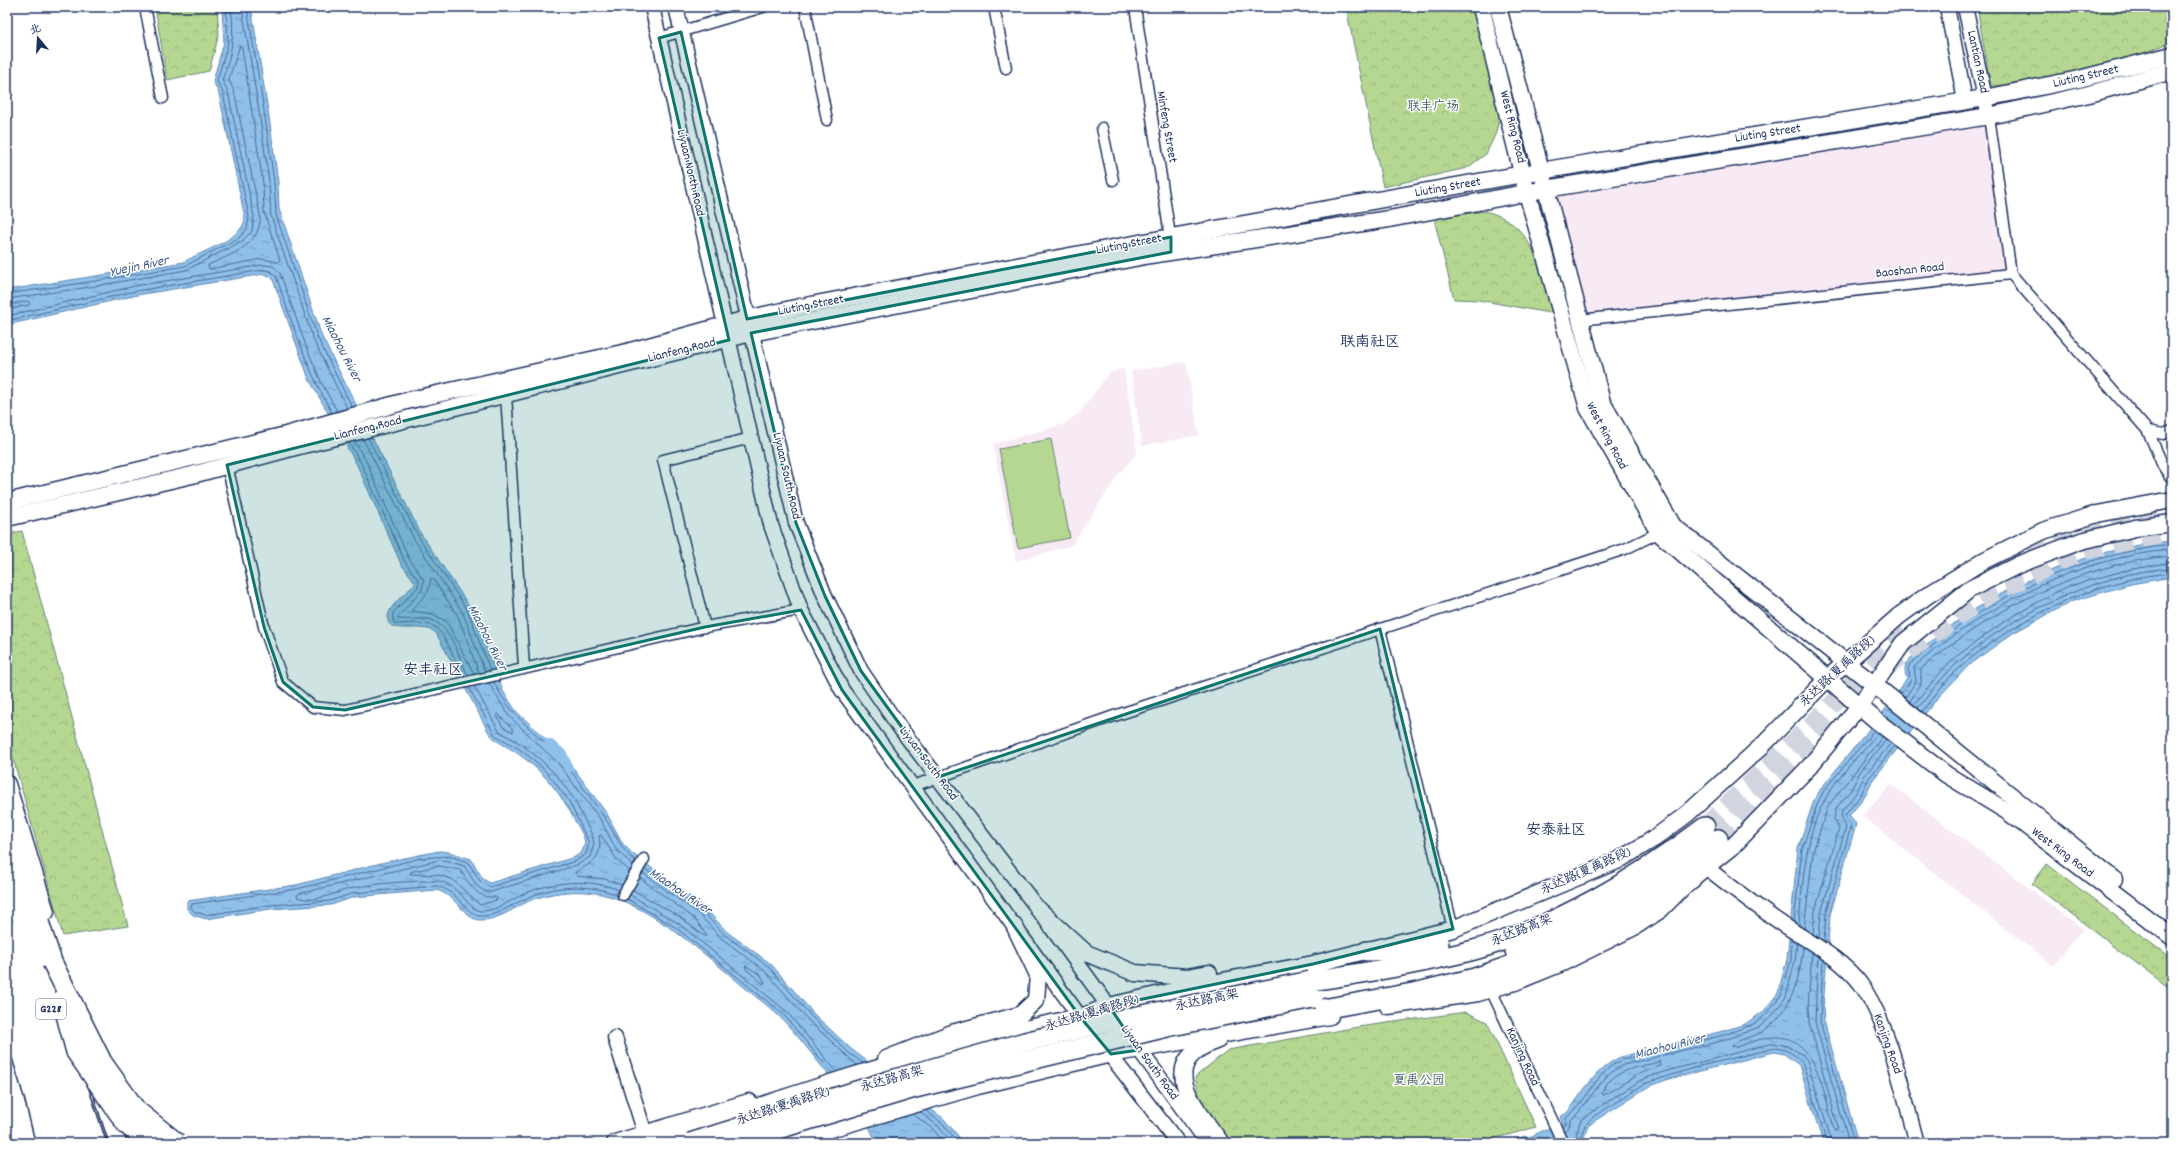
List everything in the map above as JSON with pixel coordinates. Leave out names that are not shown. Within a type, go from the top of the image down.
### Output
[{"type":"highway","points":[[7,824],[52,962],[76,1052],[127,1125],[150,1143]]},
{"type":"highway","name":"永达路高架","points":[[690,1143],[888,1081],[1025,1042],[1134,1016],[1314,988],[1431,978],[1477,966],[1582,923],[1630,898],[1688,862],[1712,833],[1642,873],[1562,915],[1519,934],[1474,950],[1380,971],[1314,988],[1250,1010],[1064,1050],[915,1088],[765,1133],[740,1143]]},
{"type":"highway","points":[[1367,951],[1417,950],[1476,936],[1510,924],[1569,897],[1642,873]]},
{"type":"highway","name":"G228","points":[[7,874],[96,1143]]},
{"type":"highway","points":[[1314,988],[1418,992],[1475,978],[1558,949],[1624,918],[1691,879]]},
{"type":"highway","name":"G228","points":[[7,929],[81,1143]]},
{"type":"highway","points":[[52,962],[102,1062],[136,1110],[176,1143]]},
{"type":"highway","points":[[7,1006],[34,1096],[46,1143]]},
{"type":"highway","points":[[648,1140],[977,1042],[1080,1018]]},
{"type":"main road","name":"Liyuan North Road","points":[[652,7],[727,333]]},
{"type":"main road","name":"Liyuan North Road","points":[[676,7],[749,326]]},
{"type":"main road","name":"West Ring Road","points":[[1481,7],[1524,174],[1527,192],[1588,408],[1666,529],[1827,679],[1860,705],[1878,722],[1948,775],[2008,812],[2172,937]]},
{"type":"main road","name":"West Ring Road","points":[[1498,7],[1579,320],[1602,402],[1666,529],[1845,663],[1873,686],[1891,698],[1963,758],[2172,925]]},
{"type":"main road","name":"Lantian Road","points":[[1947,7],[1965,101]]},
{"type":"main road","name":"Lantian Road","points":[[1965,7],[1989,116]]},
{"type":"main road","points":[[2114,71],[2172,47]]},
{"type":"main road","name":"Liuting Street","points":[[727,333],[749,326],[1171,245],[1540,171],[1985,98],[2114,71],[2172,55]]},
{"type":"main road","name":"Liuting Street","points":[[1171,245],[1389,219],[1527,192],[1989,116],[2122,85],[2172,71]]},
{"type":"main road","points":[[2122,85],[2172,77]]},
{"type":"main road","name":"Liyuan South Road","points":[[749,326],[796,523],[825,596],[861,671],[900,728],[1038,908],[1139,1050],[1208,1143]]},
{"type":"main road","name":"Liyuan South Road","points":[[727,333],[771,525],[801,610],[842,690],[1080,1018],[1111,1054],[1178,1143]]},
{"type":"main road","name":"Lianfeng Road","points":[[7,502],[290,441],[426,415],[506,396],[727,333]]},
{"type":"main road","name":"Lianfeng Road","points":[[7,518],[227,465],[290,441],[410,400],[627,352],[727,333]]},
{"type":"main road","name":"永达路(夏禹路段)","points":[[678,1143],[800,1100],[838,1082],[909,1068],[1080,1018],[1109,1006],[1196,986],[1314,988],[1367,951],[1453,929],[1619,860],[1655,838],[1687,814],[1764,744],[1827,679],[1904,612],[1928,595],[1983,561],[2042,531],[2097,514],[2172,500]]},
{"type":"main road","name":"永达路(夏禹路段)","points":[[782,1143],[862,1118],[941,1096],[1111,1054],[1246,1030],[1491,990],[1562,964],[1634,927],[1660,910],[1691,879],[1707,868],[1735,844],[1810,766],[1860,705],[1903,643],[1970,589],[2020,564],[2081,541],[2135,528],[2172,523]]},
{"type":"main road","points":[[7,784],[118,1143]]},
{"type":"main road","name":"Kanjing Road","points":[[1707,868],[1778,921],[1844,965],[1860,984],[1872,1004],[1890,1047],[1917,1143]]},
{"type":"main road","points":[[1038,908],[1086,953],[1135,973],[1187,977],[1254,964],[1314,988]]},
{"type":"main road","points":[[615,1143],[648,1140],[838,1082],[890,1058],[952,1033],[1020,1015],[1036,1000],[1038,975],[1014,925]]},
{"type":"main road","points":[[7,970],[64,1143]]},
{"type":"main road","points":[[1221,1143],[1186,1093],[1183,1074],[1185,1065],[1190,1057],[1199,1050],[1213,1042],[1246,1030]]},
{"type":"main road","points":[[615,1038],[648,1140]]},
{"type":"street","points":[[145,7],[163,98]]},
{"type":"street","points":[[659,38],[763,7]]},
{"type":"street","points":[[805,7],[827,120]]},
{"type":"street","points":[[994,7],[1006,68]]},
{"type":"street","name":"Minfeng Street","points":[[1135,7],[1171,245]]},
{"type":"street","points":[[1989,116],[2010,274],[2148,431],[2163,466],[2172,479]]},
{"type":"street","points":[[1102,128],[1113,180]]},
{"type":"street","name":"Baoshan Road","points":[[1579,320],[2010,274]]},
{"type":"street","points":[[506,396],[526,667]]},
{"type":"street","points":[[2148,431],[2163,434],[2172,431]]},
{"type":"street","points":[[705,627],[663,460],[751,438]]},
{"type":"street","points":[[227,465],[264,626],[284,682],[313,707],[345,710],[526,667],[705,627],[801,610]]},
{"type":"street","points":[[913,786],[1117,715],[1625,550],[1666,529]]},
{"type":"street","points":[[1380,629],[1453,929]]},
{"type":"street","points":[[623,895],[644,859]]},
{"type":"street","name":"Kanjing Road","points":[[1491,990],[1563,1143]]},
{"type":"highlighted area","points":[[681,32],[747,319],[1171,237],[1171,252],[751,333],[796,523],[825,596],[861,671],[938,777],[1380,629],[1453,929],[1313,964],[1109,1006],[1139,1050],[1111,1054],[1081,1018],[842,690],[801,610],[705,627],[345,710],[313,707],[283,682],[264,627],[227,465],[729,340],[659,38]]},
{"type":"shaded area","points":[[1986,120],[2005,271],[1582,316],[1550,191]]},
{"type":"shaded area","points":[[1186,362],[1199,435],[1142,446],[1131,371]]},
{"type":"shaded area","points":[[1124,369],[1137,453],[1119,474],[1072,545],[1016,561],[993,444],[1064,424],[1080,412],[1110,372]]},
{"type":"shaded area","points":[[1891,784],[2083,929],[2053,966],[1862,816]]},
{"type":"green space","points":[[155,7],[217,7],[219,34],[209,71],[167,80]]},
{"type":"green space","name":"联丰广场","points":[[1346,7],[1474,7],[1501,113],[1495,135],[1486,154],[1467,168],[1383,187]]},
{"type":"green space","points":[[1977,7],[2172,7],[2172,42],[2113,65],[1991,87]]},
{"type":"green space","points":[[1484,211],[1500,216],[1514,225],[1532,248],[1552,309],[1549,313],[1479,300],[1454,299],[1435,223],[1438,218]]},
{"type":"green space","points":[[1051,439],[1070,538],[1018,548],[999,449]]},
{"type":"green space","points":[[22,531],[128,926],[63,936],[7,737],[7,534]]},
{"type":"green space","points":[[2047,864],[2172,959],[2172,990],[2032,884]]},
{"type":"green space","name":"夏禹公园","points":[[1466,1012],[1487,1022],[1536,1127],[1496,1138],[1465,1143],[1455,1143],[1447,1136],[1435,1143],[1226,1143],[1200,1099],[1195,1077],[1228,1050],[1358,1027]]},
{"type":"water","points":[[222,7],[251,7],[269,117],[278,182],[279,209],[322,337],[421,534],[472,610],[503,691],[516,711],[553,746],[575,770],[607,814],[623,844],[633,854],[705,908],[727,932],[771,964],[814,1014],[851,1049],[944,1119],[964,1143],[876,1143],[874,1136],[861,1116],[777,1014],[713,961],[658,920],[638,908],[601,894],[592,892],[563,892],[544,896],[527,902],[498,917],[486,920],[474,919],[469,916],[455,901],[436,890],[354,897],[331,905],[270,909],[206,919],[193,915],[187,909],[187,901],[296,885],[385,862],[439,851],[449,852],[471,859],[483,879],[490,883],[575,857],[582,852],[585,843],[570,811],[550,783],[535,767],[499,742],[489,733],[436,633],[424,628],[396,627],[391,625],[388,621],[388,616],[393,606],[415,584],[415,582],[401,564],[357,465],[309,379],[272,277],[264,274],[137,295],[7,325],[7,290],[184,262],[230,238],[243,225],[245,218],[219,94],[213,81],[224,42]]},
{"type":"water","points":[[2172,541],[2172,577],[2131,584],[2073,601],[2013,633],[1970,664],[1936,700],[1872,781],[1864,798],[1849,816],[1856,824],[1830,915],[1823,1008],[1824,1021],[1858,1143],[1823,1143],[1799,1065],[1784,1054],[1774,1052],[1666,1080],[1646,1088],[1588,1126],[1582,1143],[1503,1143],[1525,1136],[1527,1138],[1562,1122],[1560,1117],[1567,1113],[1597,1074],[1604,1067],[1620,1057],[1745,1024],[1764,1011],[1778,993],[1787,959],[1798,848],[1814,800],[1822,787],[1888,706],[1907,678],[1905,667],[1914,655],[1953,624],[1981,606],[2042,574],[2107,552],[2140,545]]},
{"type":"waterway","name":"Miaohou River","points":[[549,744],[562,754],[568,768]]},
{"type":"tunnel","points":[[2030,553],[2061,539],[2164,512],[2172,512]]},
{"type":"tunnel","points":[[1885,668],[1988,595],[2085,550],[2172,532]]},
{"type":"tunnel","points":[[1705,827],[1827,710],[1890,645],[1913,626]]},
{"type":"tunnel","points":[[1718,839],[1832,723]]},
{"type":"district","name":"联南社区","points":[[1370,343]]},
{"type":"district","name":"安丰社区","points":[[433,671]]},
{"type":"district","name":"安泰社区","points":[[1556,831]]},
{"type":"water label","name":"Yuejin River","points":[[139,267]]}]
